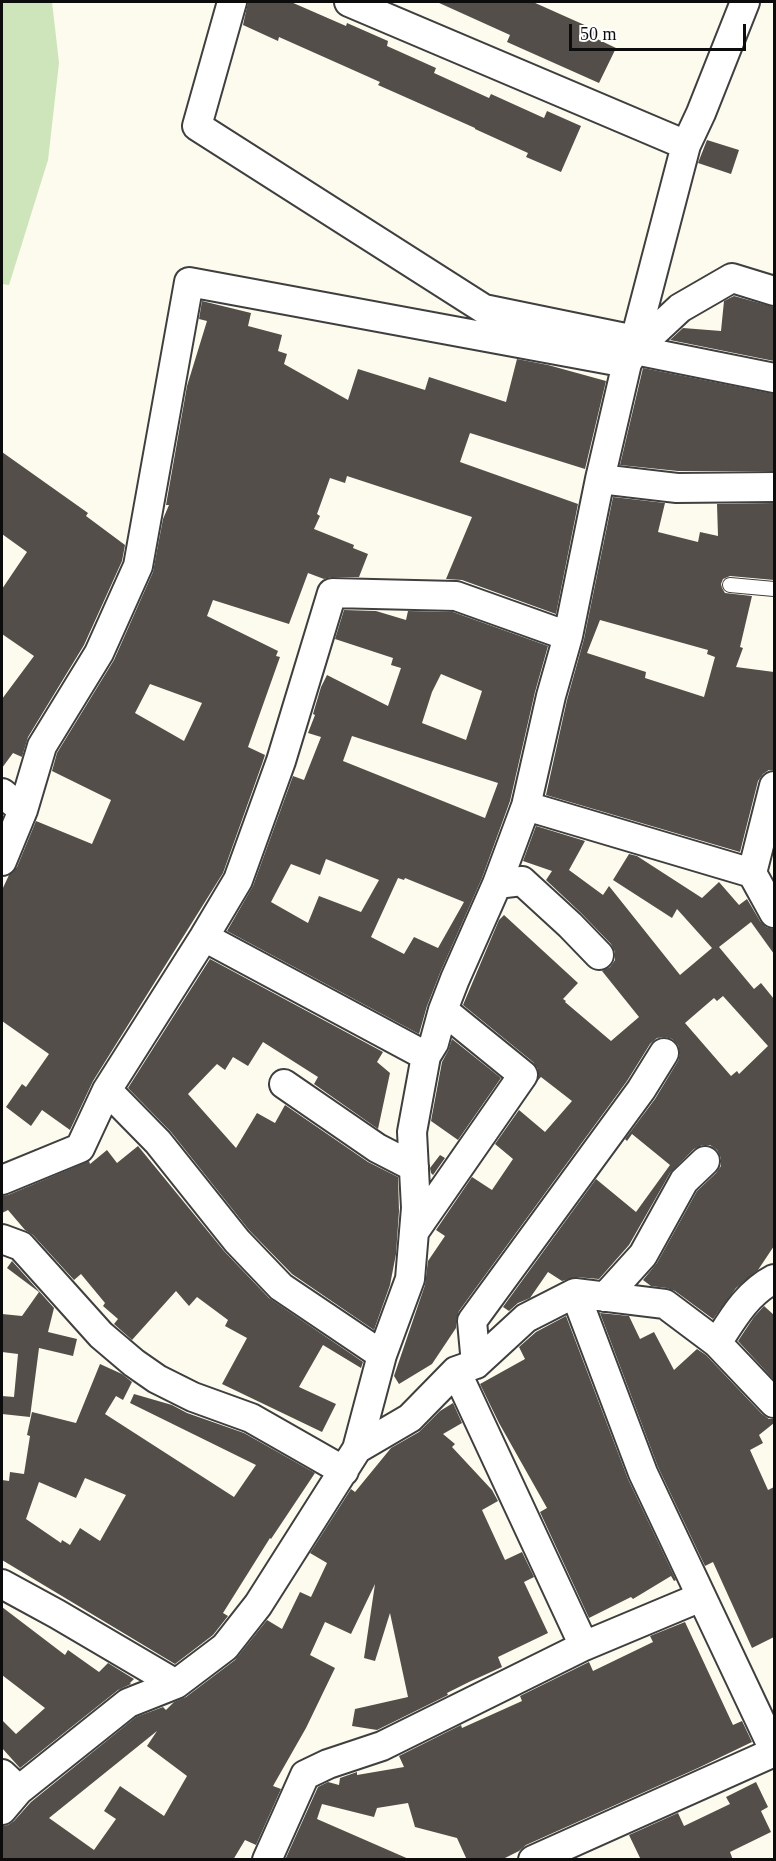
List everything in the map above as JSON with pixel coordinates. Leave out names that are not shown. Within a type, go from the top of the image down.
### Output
[{"type":"street","points":[[232,2],[197,126],[484,309],[633,351]]},
{"type":"street","points":[[349,2],[686,145]]},
{"type":"street","points":[[7,1791],[128,1703],[176,1684],[225,1647],[258,1605],[350,1460],[382,1355],[410,1279],[416,1208],[412,1132],[426,1056],[434,1043],[443,1010],[497,884],[526,806],[551,696],[568,636],[600,479],[686,145],[702,113],[745,2]]},
{"type":"street","points":[[633,351],[680,308],[732,278],[774,291]]},
{"type":"street","points":[[2,861],[23,810],[42,746],[99,653],[138,566],[189,282],[633,351],[774,378]]},
{"type":"street","points":[[600,479],[677,488],[774,487]]},
{"type":"street","points":[[2,1180],[80,1148],[107,1090],[238,880],[281,761],[332,593],[456,596],[568,636]]},
{"type":"street","points":[[774,786],[752,873],[774,913]]},
{"type":"street","points":[[2,793],[23,810]]},
{"type":"street","points":[[526,806],[752,873]]},
{"type":"street","points":[[497,884],[522,881],[599,955]]},
{"type":"street","points":[[204,937],[426,1056]]},
{"type":"street","points":[[414,1233],[523,1075],[443,1010]]},
{"type":"street","points":[[584,1646],[466,1368],[472,1321],[634,1100],[664,1053]]},
{"type":"street","points":[[284,1084],[377,1148],[414,1167]]},
{"type":"street","points":[[107,1090],[158,1142],[237,1241],[281,1287],[382,1355]]},
{"type":"street","points":[[605,1297],[643,1255],[684,1181],[705,1161]]},
{"type":"street","points":[[2,1239],[21,1246],[101,1335],[157,1379],[194,1397],[251,1418],[350,1460]]},
{"type":"street","points":[[717,1343],[746,1299],[774,1279]]},
{"type":"street","points":[[533,1860],[774,1751],[643,1473],[575,1293]]},
{"type":"street","points":[[350,1460],[410,1418],[525,1318],[575,1293],[664,1304],[717,1343],[774,1403]]},
{"type":"street","points":[[2,1584],[176,1684]]},
{"type":"street","points":[[267,1860],[305,1775],[328,1764],[382,1746],[584,1646],[701,1597]]},
{"type":"lane","points":[[730,585],[774,589]]},
{"type":"green space","points":[[2,2],[52,2],[59,63],[48,160],[9,285],[2,284]]},
{"type":"building","points":[[248,2],[291,2],[388,41],[387,46],[436,68],[434,73],[489,98],[491,94],[544,118],[547,111],[581,126],[561,172],[526,157],[528,153],[378,85],[380,82],[279,37],[278,41],[243,25]]},
{"type":"building","points":[[437,2],[533,2],[598,31],[595,38],[616,48],[599,83],[507,42],[510,35]]},
{"type":"building","points":[[707,140],[739,150],[731,174],[698,163]]},
{"type":"building","points":[[734,296],[774,307],[774,361],[670,340],[683,328],[721,331],[724,301]]},
{"type":"building","points":[[202,301],[251,313],[248,326],[282,335],[278,351],[287,354],[284,364],[348,400],[358,369],[425,390],[429,377],[506,402],[517,359],[606,381],[585,469],[470,433],[460,462],[578,504],[556,614],[462,580],[446,579],[472,517],[347,476],[345,483],[330,478],[317,514],[320,516],[314,529],[354,545],[353,548],[368,554],[359,577],[324,579],[308,573],[289,624],[213,600],[207,616],[278,651],[276,656],[280,657],[248,747],[265,755],[262,764],[223,873],[93,1081],[70,1130],[42,1110],[31,1126],[6,1107],[22,1084],[26,1087],[49,1054],[2,1021],[2,890],[9,875],[17,867],[36,821],[92,844],[111,800],[52,771],[57,753],[114,660],[153,572],[163,519],[169,505],[166,505],[187,386],[207,321],[199,319]],"holes":[[[150,684],[202,703],[184,741],[135,713]]]},
{"type":"building","points":[[643,368],[774,394],[774,471],[678,471],[620,465]]},
{"type":"building","points":[[2,452],[88,513],[86,516],[125,545],[122,561],[84,645],[28,737],[22,757],[13,753],[2,768],[2,699],[34,656],[2,634],[2,589],[27,552],[2,534]]},
{"type":"building","points":[[613,497],[665,503],[658,532],[698,542],[700,532],[718,536],[717,504],[774,503],[774,580],[730,576],[723,579],[721,584],[725,593],[752,596],[740,647],[743,648],[736,667],[774,672],[774,770],[763,774],[758,781],[740,852],[546,795],[567,700],[584,639]],"holes":[[[600,620],[708,650],[707,654],[715,657],[704,697],[645,678],[646,672],[587,653]]]},
{"type":"building","points":[[344,610],[376,611],[406,620],[408,611],[453,612],[548,646],[510,801],[482,878],[427,1006],[419,1034],[227,931],[253,886],[293,776],[304,780],[321,737],[308,733],[315,715],[313,714],[321,687],[327,675],[388,706],[401,668],[391,665],[393,658],[335,639]],"holes":[[[441,674],[482,691],[466,740],[422,723],[432,692]],[[352,736],[498,783],[485,818],[343,761]],[[326,859],[379,880],[361,912],[319,896],[308,923],[271,902],[291,864],[320,875]],[[398,878],[404,880],[405,878],[464,902],[438,948],[414,937],[404,954],[371,937]]]},
{"type":"building","points":[[536,826],[585,841],[569,870],[603,895],[609,886],[680,975],[712,948],[677,909],[672,918],[613,880],[629,854],[637,856],[702,898],[719,882],[739,905],[747,899],[760,921],[766,927],[774,929],[774,954],[751,922],[719,947],[754,989],[761,983],[774,999],[774,1246],[758,1270],[736,1288],[713,1319],[675,1291],[651,1286],[643,1280],[657,1263],[697,1191],[721,1166],[721,1158],[717,1150],[710,1145],[702,1145],[694,1149],[670,1173],[629,1245],[599,1279],[576,1277],[562,1281],[548,1272],[530,1298],[518,1303],[509,1311],[503,1307],[596,1179],[636,1212],[670,1165],[632,1134],[627,1141],[625,1139],[655,1099],[678,1061],[680,1053],[678,1045],[672,1039],[657,1038],[650,1044],[627,1081],[459,1311],[456,1328],[432,1364],[399,1384],[394,1376],[425,1285],[428,1261],[445,1236],[436,1230],[472,1177],[492,1190],[513,1159],[495,1144],[519,1110],[545,1132],[572,1101],[541,1077],[538,1080],[538,1069],[533,1062],[463,1005],[499,920],[504,915],[578,983],[563,999],[611,1041],[639,1017],[602,971],[610,967],[615,960],[615,952],[611,944],[546,880],[552,871],[523,861]],"holes":[[[723,996],[768,1046],[739,1074],[737,1071],[731,1076],[685,1023],[714,998],[717,1001]]]},
{"type":"building","points":[[210,959],[383,1052],[377,1062],[390,1073],[378,1129],[314,1084],[318,1077],[263,1042],[248,1066],[233,1057],[225,1070],[217,1064],[188,1094],[236,1148],[257,1113],[275,1123],[285,1105],[368,1162],[398,1177],[399,1211],[396,1254],[390,1285],[374,1330],[292,1274],[249,1230],[171,1132],[128,1088]]},
{"type":"building","points":[[452,1039],[501,1078],[458,1140],[431,1121],[442,1062]]},
{"type":"building","points":[[138,1146],[224,1251],[269,1298],[363,1362],[361,1368],[323,1345],[299,1387],[336,1404],[322,1432],[222,1384],[247,1338],[225,1326],[228,1320],[197,1297],[189,1306],[176,1291],[132,1340],[114,1324],[118,1319],[103,1306],[105,1303],[81,1274],[74,1280],[8,1210],[2,1213],[2,1196],[89,1161],[90,1164],[107,1150],[117,1163]]},
{"type":"building","points":[[440,1155],[445,1158],[433,1175],[430,1168]]},
{"type":"building","points":[[12,1261],[54,1308],[48,1332],[77,1339],[73,1356],[39,1348],[30,1417],[2,1414],[2,1396],[14,1397],[18,1354],[2,1352],[2,1314],[22,1316],[39,1292],[7,1268]]},
{"type":"building","points":[[764,1306],[774,1315],[774,1380],[738,1341]]},
{"type":"building","points":[[600,1313],[629,1316],[640,1339],[654,1332],[674,1370],[697,1349],[706,1355],[762,1414],[769,1419],[774,1419],[774,1423],[759,1435],[763,1443],[750,1450],[768,1490],[774,1487],[774,1637],[752,1648],[713,1562],[705,1566],[658,1467]]},
{"type":"building","points":[[566,1316],[628,1479],[676,1580],[674,1581],[671,1576],[633,1599],[631,1597],[589,1618],[540,1512],[547,1508],[499,1423],[480,1384],[525,1359],[519,1347],[536,1332]]},
{"type":"building","points":[[100,1364],[122,1374],[132,1382],[123,1400],[116,1396],[105,1414],[234,1497],[256,1465],[130,1403],[134,1394],[172,1405],[187,1413],[244,1433],[315,1473],[270,1538],[223,1613],[228,1616],[213,1635],[175,1664],[2,1560],[2,1480],[9,1481],[10,1472],[24,1474],[30,1436],[27,1435],[32,1412],[76,1423]],"holes":[[[85,1478],[126,1495],[100,1541],[80,1528],[70,1545],[62,1540],[61,1543],[26,1519],[39,1482],[76,1498]]]},
{"type":"building","points":[[453,1403],[462,1423],[443,1434],[455,1444],[452,1447],[492,1490],[498,1501],[482,1510],[505,1560],[522,1552],[534,1577],[524,1582],[548,1633],[498,1657],[502,1667],[377,1730],[352,1726],[355,1709],[408,1697],[390,1613],[375,1661],[364,1658],[375,1584],[351,1634],[325,1622],[310,1655],[335,1668],[306,1728],[273,1786],[281,1789],[256,1845],[245,1840],[233,1860],[2,1860],[2,1826],[14,1821],[31,1802],[136,1717],[163,1707],[166,1710],[235,1660],[267,1620],[282,1629],[300,1592],[311,1597],[327,1563],[310,1553],[351,1489],[355,1492],[391,1448],[419,1432],[440,1411]],"holes":[[[157,1731],[147,1746],[187,1776],[164,1816],[120,1786],[104,1811],[116,1819],[94,1850],[49,1818]]]},
{"type":"building","points":[[2,1607],[65,1655],[68,1650],[99,1672],[108,1663],[134,1679],[131,1684],[118,1690],[20,1768],[2,1748],[2,1720],[16,1734],[45,1708],[2,1675]]},
{"type":"building","points":[[685,1622],[733,1725],[742,1721],[752,1742],[526,1845],[501,1860],[467,1860],[457,1838],[415,1827],[408,1803],[377,1808],[374,1817],[322,1804],[317,1819],[411,1860],[285,1860],[318,1787],[328,1782],[339,1785],[340,1778],[357,1772],[357,1775],[404,1767],[399,1756],[461,1725],[462,1728],[522,1701],[520,1696],[589,1662],[593,1671],[653,1642],[650,1636]]},
{"type":"building","points":[[756,1782],[768,1807],[761,1811],[771,1832],[730,1852],[733,1860],[641,1860],[629,1835],[678,1813],[684,1826],[730,1804],[726,1797]]}]
